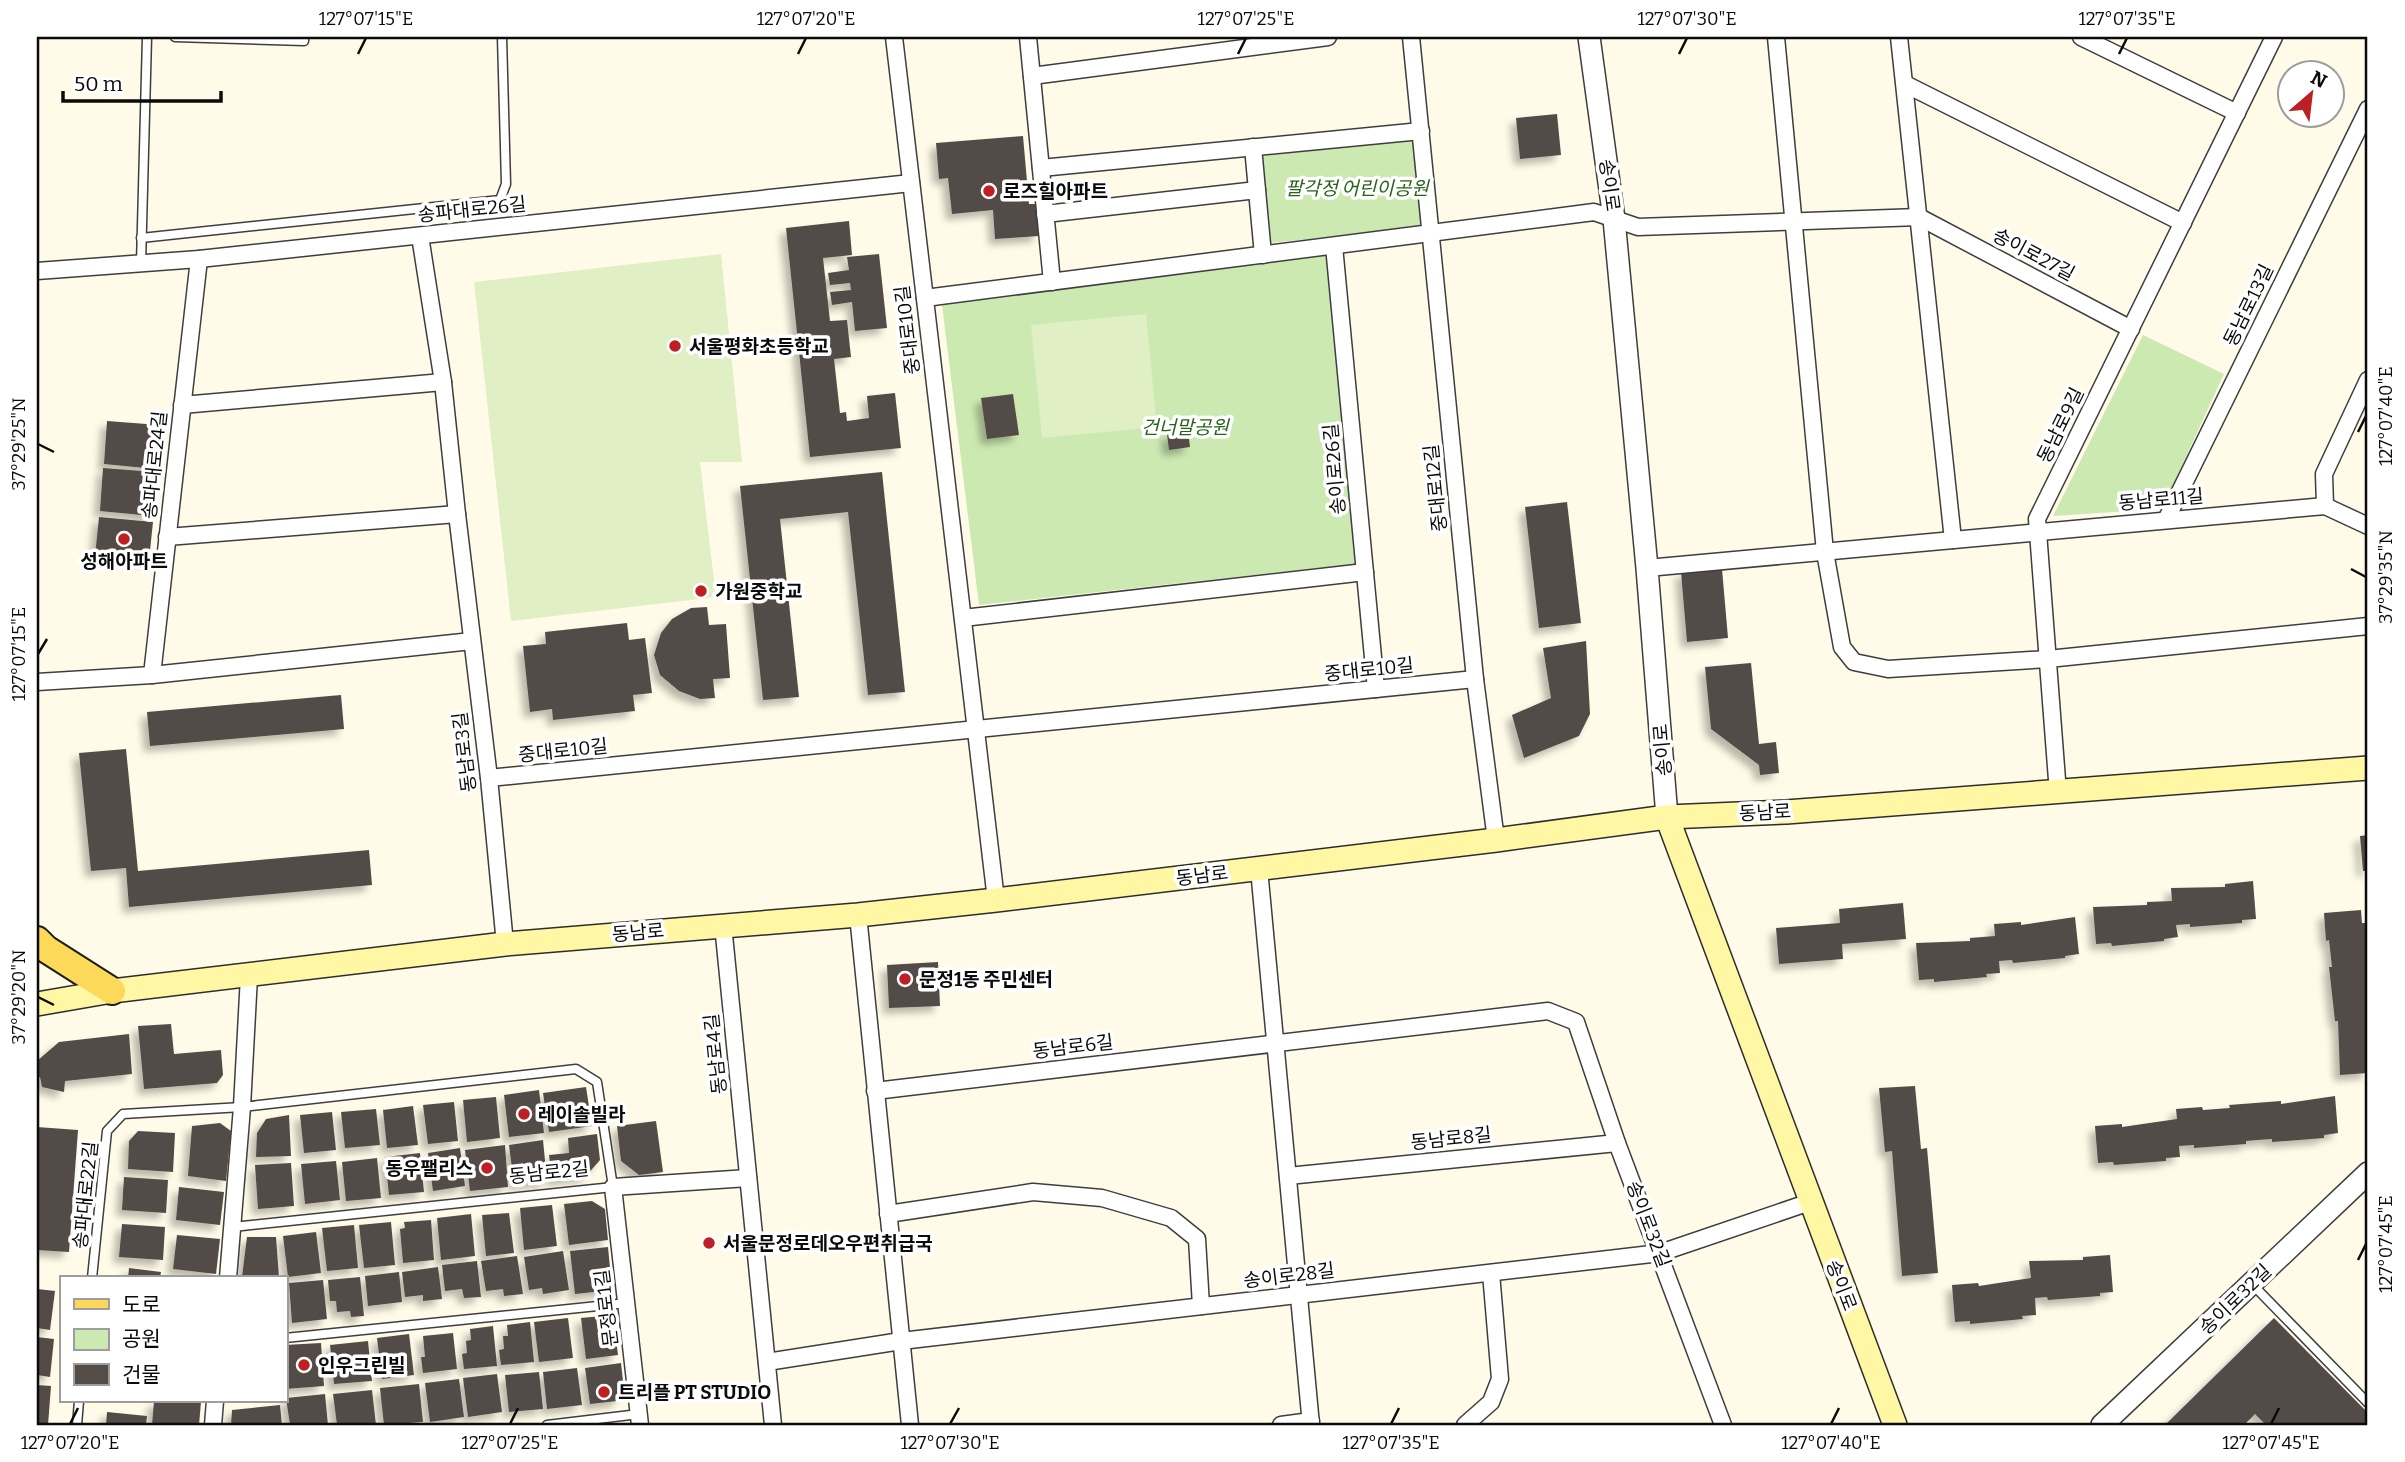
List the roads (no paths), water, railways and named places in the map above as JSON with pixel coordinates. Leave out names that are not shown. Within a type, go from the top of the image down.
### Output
[{"type":"main road","name":"동남로","points":[[37,1004],[112,991],[505,944],[858,915],[996,900],[1667,817],[1786,812],[2058,793],[2368,768]]},
{"type":"main road","name":"송이로","points":[[1667,817],[1895,1425]]},
{"type":"main road","points":[[37,940],[46,949],[112,991]]},
{"type":"street","name":"중대로10길","points":[[894,37],[996,900]]},
{"type":"street","points":[[1028,37],[1052,282]]},
{"type":"street","points":[[1032,76],[1328,37]]},
{"type":"street","name":"중대로12길","points":[[1412,37],[1475,679],[1496,840]]},
{"type":"street","name":"송이로","points":[[1589,37],[1615,219],[1667,817]]},
{"type":"street","points":[[1776,37],[1825,552],[1842,647],[1854,662],[1888,668],[2049,659],[2368,626]]},
{"type":"street","points":[[1899,37],[1953,540]]},
{"type":"street","points":[[2081,37],[2236,113]]},
{"type":"street","name":"동남로9길","points":[[2058,793],[2038,519],[2274,37]]},
{"type":"street","points":[[1905,84],[2183,223]]},
{"type":"street","name":"동남로13길","points":[[2166,520],[2368,109]]},
{"type":"street","points":[[1041,168],[1421,131]]},
{"type":"street","points":[[1253,147],[1263,254]]},
{"type":"street","name":"송파대로26길","points":[[37,271],[199,259],[911,183]]},
{"type":"street","points":[[1045,214],[1257,190]]},
{"type":"street","points":[[925,298],[1594,212],[1638,227],[1919,217]]},
{"type":"street","name":"송이로27길","points":[[1919,217],[2131,329]]},
{"type":"street","name":"동남로3길","points":[[420,236],[443,382],[489,778],[505,944]]},
{"type":"street","name":"송이로26길","points":[[1334,246],[1376,689]]},
{"type":"street","name":"송파대로24길","points":[[152,675],[199,259]]},
{"type":"street","points":[[2325,506],[2324,474],[2368,380]]},
{"type":"street","points":[[182,405],[443,382]]},
{"type":"street","name":"동남로11길","points":[[1647,568],[2325,506],[2368,526]]},
{"type":"street","points":[[167,537],[457,514]]},
{"type":"street","points":[[963,618],[1365,572]]},
{"type":"street","points":[[37,682],[152,675],[472,641]]},
{"type":"street","name":"중대로10길","points":[[489,778],[1475,679]]},
{"type":"street","points":[[1259,869],[1311,1423],[1281,1425]]},
{"type":"street","points":[[858,915],[910,1425]]},
{"type":"street","name":"동남로4길","points":[[723,925],[773,1425]]},
{"type":"street","points":[[228,1276],[249,976]]},
{"type":"street","name":"송이로32길","points":[[1276,1043],[1548,1010],[1576,1022],[1617,1143],[1660,1253],[1717,1422]]},
{"type":"street","name":"동남로6길","points":[[875,1091],[1276,1043]]},
{"type":"street","name":"동남로8길","points":[[1288,1176],[1617,1143]]},
{"type":"street","name":"송이로32길","points":[[2102,1425],[2368,1173]]},
{"type":"street","points":[[613,1187],[748,1178]]},
{"type":"street","name":"문정로1길","points":[[613,1187],[640,1420]]},
{"type":"street","points":[[888,1214],[1033,1192],[1102,1198],[1171,1218],[1197,1239],[1201,1306]]},
{"type":"street","name":"송이로28길","points":[[767,1362],[901,1341],[1660,1253],[1810,1202]]},
{"type":"street","points":[[1465,1425],[1491,1402],[1500,1379],[1491,1273]]},
{"type":"street","points":[[213,1425],[215,1402]]},
{"type":"lane","points":[[141,264],[147,37]]},
{"type":"lane","points":[[175,37],[304,41],[304,37]]},
{"type":"lane","points":[[141,238],[500,200],[506,184],[502,37]]},
{"type":"lane","name":"동남로2길","points":[[233,1227],[613,1187],[597,1082],[576,1069],[242,1107]]},
{"type":"lane","name":"송파대로22길","points":[[92,1276],[107,1131],[123,1114],[242,1107]]},
{"type":"lane","points":[[2251,1283],[2368,1403]]},
{"type":"lane","points":[[287,1338],[627,1303]]},
{"type":"lane","points":[[77,1425],[79,1402]]},
{"type":"lane","points":[[547,1425],[640,1420]]},
{"type":"place","name":"로즈힐아파트","points":[[989,191]]},
{"type":"place","name":"서울평화초등학교","points":[[675,346]]},
{"type":"place","name":"성해아파트","points":[[124,539]]},
{"type":"place","name":"가원중학교","points":[[701,591]]},
{"type":"place","name":"문정1동 주민센터","points":[[905,979]]},
{"type":"place","name":"레이솔빌라","points":[[524,1114]]},
{"type":"place","name":"동우팰리스","points":[[487,1168]]},
{"type":"place","name":"서울문정로데오우편취급국","points":[[709,1243]]},
{"type":"place","name":"인우그린빌","points":[[304,1365]]},
{"type":"place","name":"트리플 PT STUDIO","points":[[604,1392]]},
{"type":"park label","name":"팔각정 어린이공원","points":[[1357,188]]},
{"type":"park label","name":"건너말공원","points":[[1185,427]]}]
